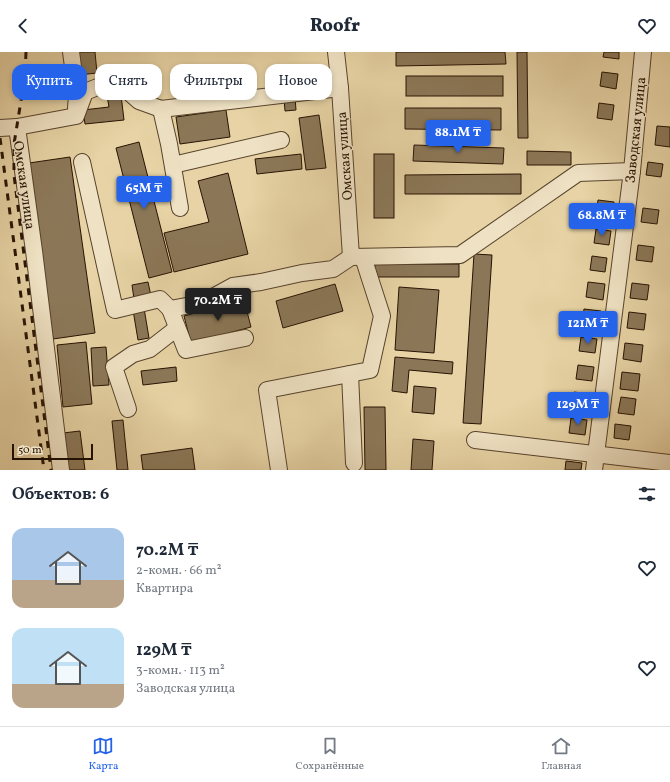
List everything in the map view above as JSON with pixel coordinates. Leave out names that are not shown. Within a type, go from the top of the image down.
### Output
[{"type":"street","points":[[71,52],[77,96],[76,116]]},
{"type":"street","name":"Омская улица","points":[[336,52],[357,257],[382,316],[370,370],[350,374]]},
{"type":"street","name":"Заводская улица","points":[[595,462],[632,171],[643,52]]},
{"type":"street","points":[[76,116],[85,92],[115,80],[139,101],[161,109],[340,88]]},
{"type":"street","points":[[161,109],[169,144],[180,208]]},
{"type":"street","name":"Омская улица","points":[[60,470],[34,251],[17,127],[76,116]]},
{"type":"street","points":[[0,128],[17,127]]},
{"type":"street","points":[[173,165],[281,140]]},
{"type":"street","points":[[82,162],[114,310],[160,299],[170,309],[186,350],[245,338]]},
{"type":"street","points":[[170,309],[202,303],[233,286],[261,282],[302,273],[333,269],[357,257],[460,255],[578,173],[632,171]]},
{"type":"street","points":[[128,409],[114,367],[133,354],[150,349],[177,328]]},
{"type":"street","points":[[279,470],[267,390],[350,374],[354,463]]},
{"type":"street","points":[[475,440],[595,462],[670,463]]},
{"type":"building","points":[[76,52],[95,52],[95,73],[87,74],[87,64],[78,64]]},
{"type":"building","points":[[396,52],[505,52],[506,64],[396,66]]},
{"type":"building","points":[[517,52],[527,52],[528,138],[518,138]]},
{"type":"building","points":[[604,52],[619,52],[619,59],[603,57]]},
{"type":"building","points":[[602,72],[618,74],[616,89],[600,86]]},
{"type":"building","points":[[406,76],[503,76],[503,96],[406,96]]},
{"type":"building","points":[[108,100],[122,100],[124,120],[85,124],[83,110],[109,107]]},
{"type":"building","points":[[284,100],[295,100],[296,110],[285,111]]},
{"type":"building","points":[[599,103],[614,105],[612,120],[597,118]]},
{"type":"building","points":[[405,108],[501,108],[501,130],[405,129]]},
{"type":"building","points":[[226,110],[230,137],[180,144],[176,117]]},
{"type":"building","points":[[319,115],[326,168],[306,170],[299,118]]},
{"type":"building","points":[[657,126],[670,127],[670,147],[655,145]]},
{"type":"building","points":[[139,142],[172,272],[149,278],[116,148]]},
{"type":"building","points":[[414,145],[504,148],[503,164],[413,161]]},
{"type":"building","points":[[527,151],[571,152],[571,165],[527,165]]},
{"type":"building","points":[[301,154],[302,169],[257,174],[255,159]]},
{"type":"building","points":[[374,154],[394,154],[394,218],[374,218]]},
{"type":"building","points":[[70,157],[95,333],[53,339],[29,163]]},
{"type":"building","points":[[648,162],[663,164],[661,177],[646,175]]},
{"type":"building","points":[[228,173],[248,254],[174,272],[164,233],[209,222],[198,181]]},
{"type":"building","points":[[521,174],[521,194],[405,194],[405,175]]},
{"type":"building","points":[[598,200],[614,202],[612,219],[596,217]]},
{"type":"building","points":[[643,208],[659,210],[657,224],[641,222]]},
{"type":"building","points":[[596,229],[611,231],[609,245],[594,243]]},
{"type":"building","points":[[638,245],[654,247],[652,262],[636,260]]},
{"type":"building","points":[[474,254],[492,255],[481,424],[463,423]]},
{"type":"building","points":[[592,256],[607,258],[605,272],[590,270]]},
{"type":"building","points":[[375,264],[459,264],[459,277],[374,277]]},
{"type":"building","points":[[148,282],[151,296],[134,299],[132,285]]},
{"type":"building","points":[[588,282],[605,284],[603,300],[586,297]]},
{"type":"building","points":[[632,283],[649,285],[647,300],[630,298]]},
{"type":"building","points":[[335,284],[343,311],[283,328],[276,301]]},
{"type":"building","points":[[399,287],[439,290],[434,353],[395,350]]},
{"type":"building","points":[[244,300],[251,327],[191,343],[184,316]]},
{"type":"building","points":[[144,308],[149,338],[138,340],[133,310]]},
{"type":"building","points":[[584,309],[601,311],[598,328],[582,325]]},
{"type":"building","points":[[629,312],[646,314],[644,330],[627,328]]},
{"type":"building","points":[[581,337],[597,339],[595,353],[579,351]]},
{"type":"building","points":[[86,342],[92,404],[63,407],[57,345]]},
{"type":"building","points":[[625,343],[643,345],[641,362],[623,359]]},
{"type":"building","points":[[106,347],[109,385],[93,386],[91,348]]},
{"type":"building","points":[[395,357],[453,362],[452,374],[409,370],[407,393],[392,391]]},
{"type":"building","points":[[578,365],[594,367],[592,381],[576,379]]},
{"type":"building","points":[[176,367],[177,381],[143,385],[141,371]]},
{"type":"building","points":[[622,372],[640,374],[638,391],[620,389]]},
{"type":"building","points":[[414,386],[436,388],[434,414],[412,412]]},
{"type":"building","points":[[574,392],[590,394],[588,409],[572,406]]},
{"type":"building","points":[[621,397],[636,399],[634,415],[618,413]]},
{"type":"building","points":[[364,407],[385,407],[386,470],[365,470]]},
{"type":"building","points":[[571,418],[587,420],[585,435],[569,433]]},
{"type":"building","points":[[123,420],[128,470],[117,470],[112,421]]},
{"type":"building","points":[[615,424],[631,426],[629,440],[614,438]]},
{"type":"building","points":[[80,431],[85,470],[68,470],[63,433]]},
{"type":"building","points":[[413,439],[434,441],[432,470],[411,470]]},
{"type":"building","points":[[192,448],[195,470],[143,470],[141,455]]},
{"type":"building","points":[[566,461],[582,463],[581,470],[565,470]]},
{"type":"railway","points":[[26,52],[25,76],[14,144],[14,175],[51,470]]},
{"type":"railway","points":[[0,138],[44,470]]}]
